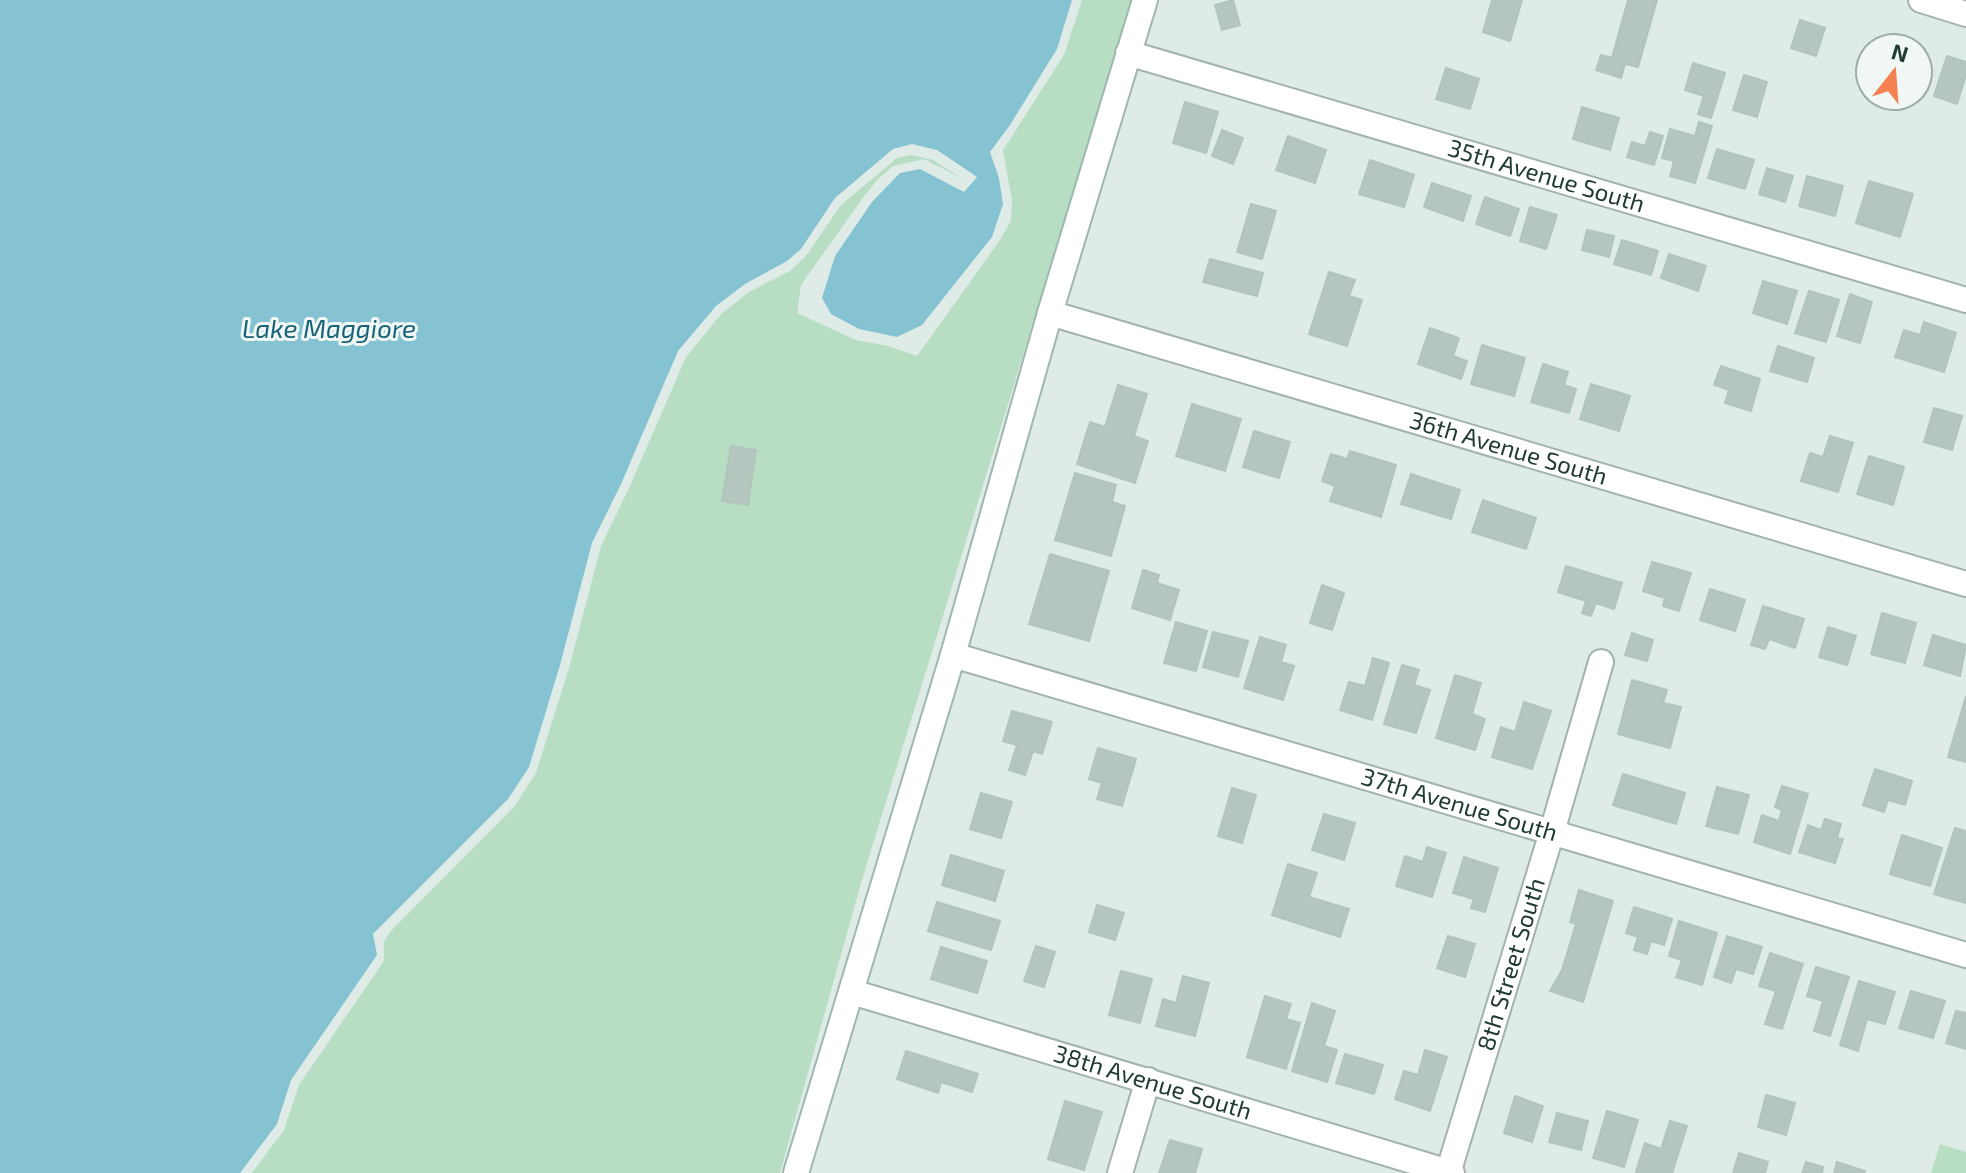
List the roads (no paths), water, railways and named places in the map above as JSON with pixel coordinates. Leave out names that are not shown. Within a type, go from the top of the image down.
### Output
[{"type":"street","points":[[796,1173],[953,655],[1050,313],[1145,0]]},
{"type":"street","points":[[1921,0],[1966,14]]},
{"type":"street","name":"35th Avenue South","points":[[1128,53],[1966,300]]},
{"type":"street","name":"36th Avenue South","points":[[1050,313],[1966,584]]},
{"type":"street","name":"37th Avenue South","points":[[953,655],[1966,955]]},
{"type":"street","name":"8th Street South","points":[[1449,1173],[1601,662]]},
{"type":"street","name":"38th Avenue South","points":[[852,992],[1449,1173]]},
{"type":"street","points":[[1120,1173],[1148,1080]]},
{"type":"water","name":"Lake Maggiore","points":[[0,0],[1072,0],[1057,49],[990,152],[999,178],[1003,204],[992,237],[922,325],[897,337],[859,329],[831,314],[822,298],[835,256],[872,202],[900,173],[920,169],[964,192],[977,177],[937,150],[912,144],[893,149],[835,198],[801,249],[716,306],[678,351],[592,543],[529,767],[508,799],[373,934],[377,955],[291,1080],[277,1124],[240,1173],[0,1173]]}]
